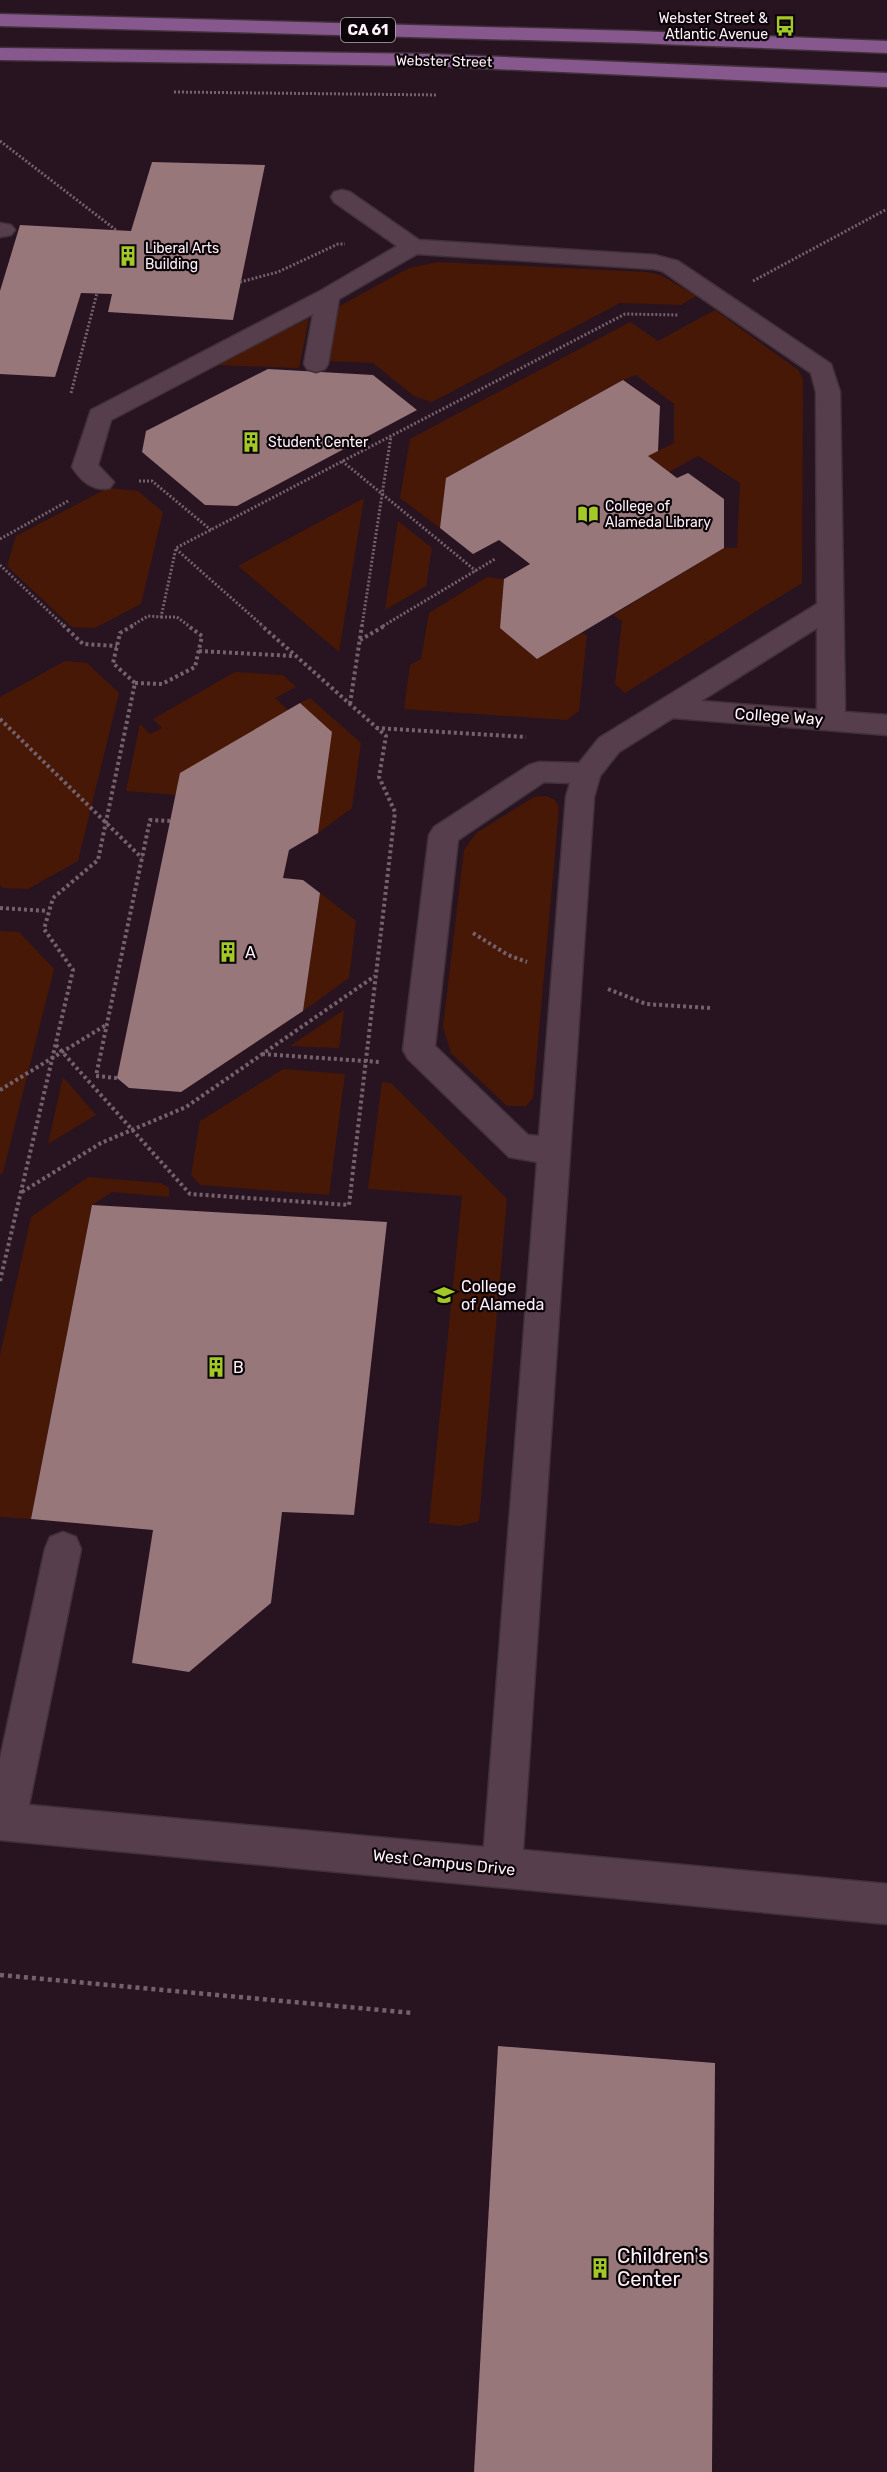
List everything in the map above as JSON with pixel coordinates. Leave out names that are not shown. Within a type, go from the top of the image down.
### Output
[{"type":"main road","name":"Webster Street","points":[[0,20],[887,47]]},
{"type":"main road","name":"Webster Street","points":[[0,54],[431,60],[887,80]]},
{"type":"street","points":[[342,197],[413,248],[655,262],[670,266],[822,369],[826,376],[831,720]]},
{"type":"street","points":[[101,482],[85,467],[100,416],[328,296],[413,248]]},
{"type":"street","points":[[316,364],[328,296]]},
{"type":"street","points":[[502,1868],[580,797],[587,773],[609,745],[831,608]]},
{"type":"street","name":"College Way","points":[[670,708],[887,725]]},
{"type":"street","points":[[553,1150],[520,1148],[419,1050],[444,835],[539,772],[587,773]]},
{"type":"street","points":[[3,1821],[63,1549]]},
{"type":"street","name":"West Campus Drive","points":[[3,1821],[887,1905]]},
{"type":"path","points":[[174,92],[447,95]]},
{"type":"path","points":[[0,141],[116,230]]},
{"type":"path","points":[[161,617],[176,549],[342,460],[625,314],[686,316],[887,209]]},
{"type":"path","points":[[92,442],[63,425],[97,293]]},
{"type":"path","points":[[350,705],[391,436]]},
{"type":"path","points":[[342,460],[476,571]]},
{"type":"path","points":[[56,1045],[190,1194],[349,1205],[395,812],[380,777],[386,736],[176,549]]},
{"type":"path","points":[[360,640],[495,559]]},
{"type":"path","points":[[0,565],[83,644],[117,646]]},
{"type":"path","points":[[148,616],[161,617],[177,617],[202,636],[195,667],[162,684],[135,683],[113,663],[120,633],[148,616]]},
{"type":"path","points":[[199,651],[296,656]]},
{"type":"path","points":[[0,1281],[74,970],[45,929],[48,911],[53,898],[98,860],[135,683]]},
{"type":"path","points":[[0,719],[142,858]]},
{"type":"path","points":[[376,728],[530,737]]},
{"type":"path","points":[[117,1078],[96,1076],[106,1025],[150,820],[170,821]]},
{"type":"path","points":[[0,908],[48,911]]},
{"type":"path","points":[[21,1192],[101,1143],[186,1107],[375,975]]},
{"type":"path","points":[[0,1090],[106,1025]]},
{"type":"path","points":[[262,1054],[366,1059],[379,1061],[387,1069]]},
{"type":"path","points":[[0,1974],[413,2013]]},
{"type":"shaded area","points":[[438,262],[647,272],[661,275],[696,296],[681,305],[620,303],[432,402],[414,396],[373,363],[326,361],[334,309],[409,268]]},
{"type":"shaded area","points":[[715,310],[798,370],[803,379],[802,583],[625,693],[615,684],[622,621],[613,615],[724,548],[737,548],[740,483],[698,456],[669,472],[648,456],[674,443],[674,404],[636,375],[623,380],[446,478],[440,528],[400,498],[410,439],[630,322],[658,341]]},
{"type":"shaded area","points":[[309,318],[299,368],[218,365]]},
{"type":"shaded area","points":[[108,488],[138,491],[163,512],[141,604],[95,628],[72,627],[7,566],[16,536]]},
{"type":"shaded area","points":[[364,498],[339,652],[238,566]]},
{"type":"shaded area","points":[[398,521],[432,548],[426,586],[385,610]]},
{"type":"shaded area","points":[[487,577],[504,579],[500,628],[537,659],[582,633],[587,636],[579,711],[567,720],[404,709],[410,665],[421,659],[429,613]]},
{"type":"shaded area","points":[[65,661],[87,663],[119,693],[78,861],[28,889],[3,888],[0,885],[0,697]]},
{"type":"shaded area","points":[[235,672],[283,675],[296,687],[275,698],[288,710],[176,795],[126,791],[140,724],[150,734],[162,728],[153,719]]},
{"type":"shaded area","points":[[310,698],[361,743],[352,808],[318,833],[300,703]]},
{"type":"shaded area","points":[[546,796],[555,800],[559,808],[533,1098],[526,1106],[507,1106],[451,1053],[443,1027],[464,850],[476,833],[534,797]]},
{"type":"shaded area","points":[[320,893],[356,921],[349,978],[303,1011]]},
{"type":"shaded area","points":[[0,931],[19,932],[54,969],[3,1172],[0,1175]]},
{"type":"shaded area","points":[[344,1010],[339,1048],[290,1046]]},
{"type":"shaded area","points":[[283,1069],[345,1074],[329,1195],[200,1185],[191,1175],[200,1121]]},
{"type":"shaded area","points":[[63,1077],[96,1115],[48,1144]]},
{"type":"shaded area","points":[[382,1082],[391,1083],[507,1199],[479,1521],[459,1526],[429,1523],[462,1196],[368,1189]]},
{"type":"shaded area","points":[[88,1177],[161,1183],[169,1188],[169,1197],[112,1192],[92,1205],[31,1519],[0,1517],[0,1355],[31,1217]]},
{"type":"building","name":"Liberal Arts Building","points":[[152,162],[265,165],[233,320],[108,312],[112,294],[81,293],[55,377],[0,374],[0,291],[20,225],[131,231]]},
{"type":"building","name":"Student Center","points":[[268,369],[373,375],[417,410],[237,506],[205,505],[142,452],[146,431]]},
{"type":"building","points":[[623,380],[660,406],[658,451],[648,456],[677,478],[688,473],[724,499],[724,548],[537,659],[500,628],[504,579],[530,564],[499,540],[473,554],[440,528],[446,478]]},
{"type":"building","name":"A","points":[[300,703],[332,732],[318,833],[289,850],[283,878],[303,880],[320,893],[303,1011],[181,1092],[129,1088],[117,1078],[180,773]]},
{"type":"building","name":"B","points":[[92,1205],[387,1222],[354,1515],[282,1512],[271,1603],[189,1672],[132,1663],[153,1530],[31,1519]]},
{"type":"building","name":"Children's Center","points":[[498,2046],[715,2063],[712,2472],[474,2472]]},
{"type":"place","name":"Webster Street & Atlantic Avenue","points":[[785,26]]},
{"type":"place","name":"Liberal Arts Building","points":[[128,256]]},
{"type":"place","name":"Student Center","points":[[251,442]]},
{"type":"place","name":"College of Alameda Library","points":[[588,514]]},
{"type":"place","name":"A","points":[[228,952]]},
{"type":"place","name":"College of Alameda","points":[[444,1295]]},
{"type":"place","name":"B","points":[[216,1367]]},
{"type":"place","name":"Children's Center","points":[[600,2268]]}]
